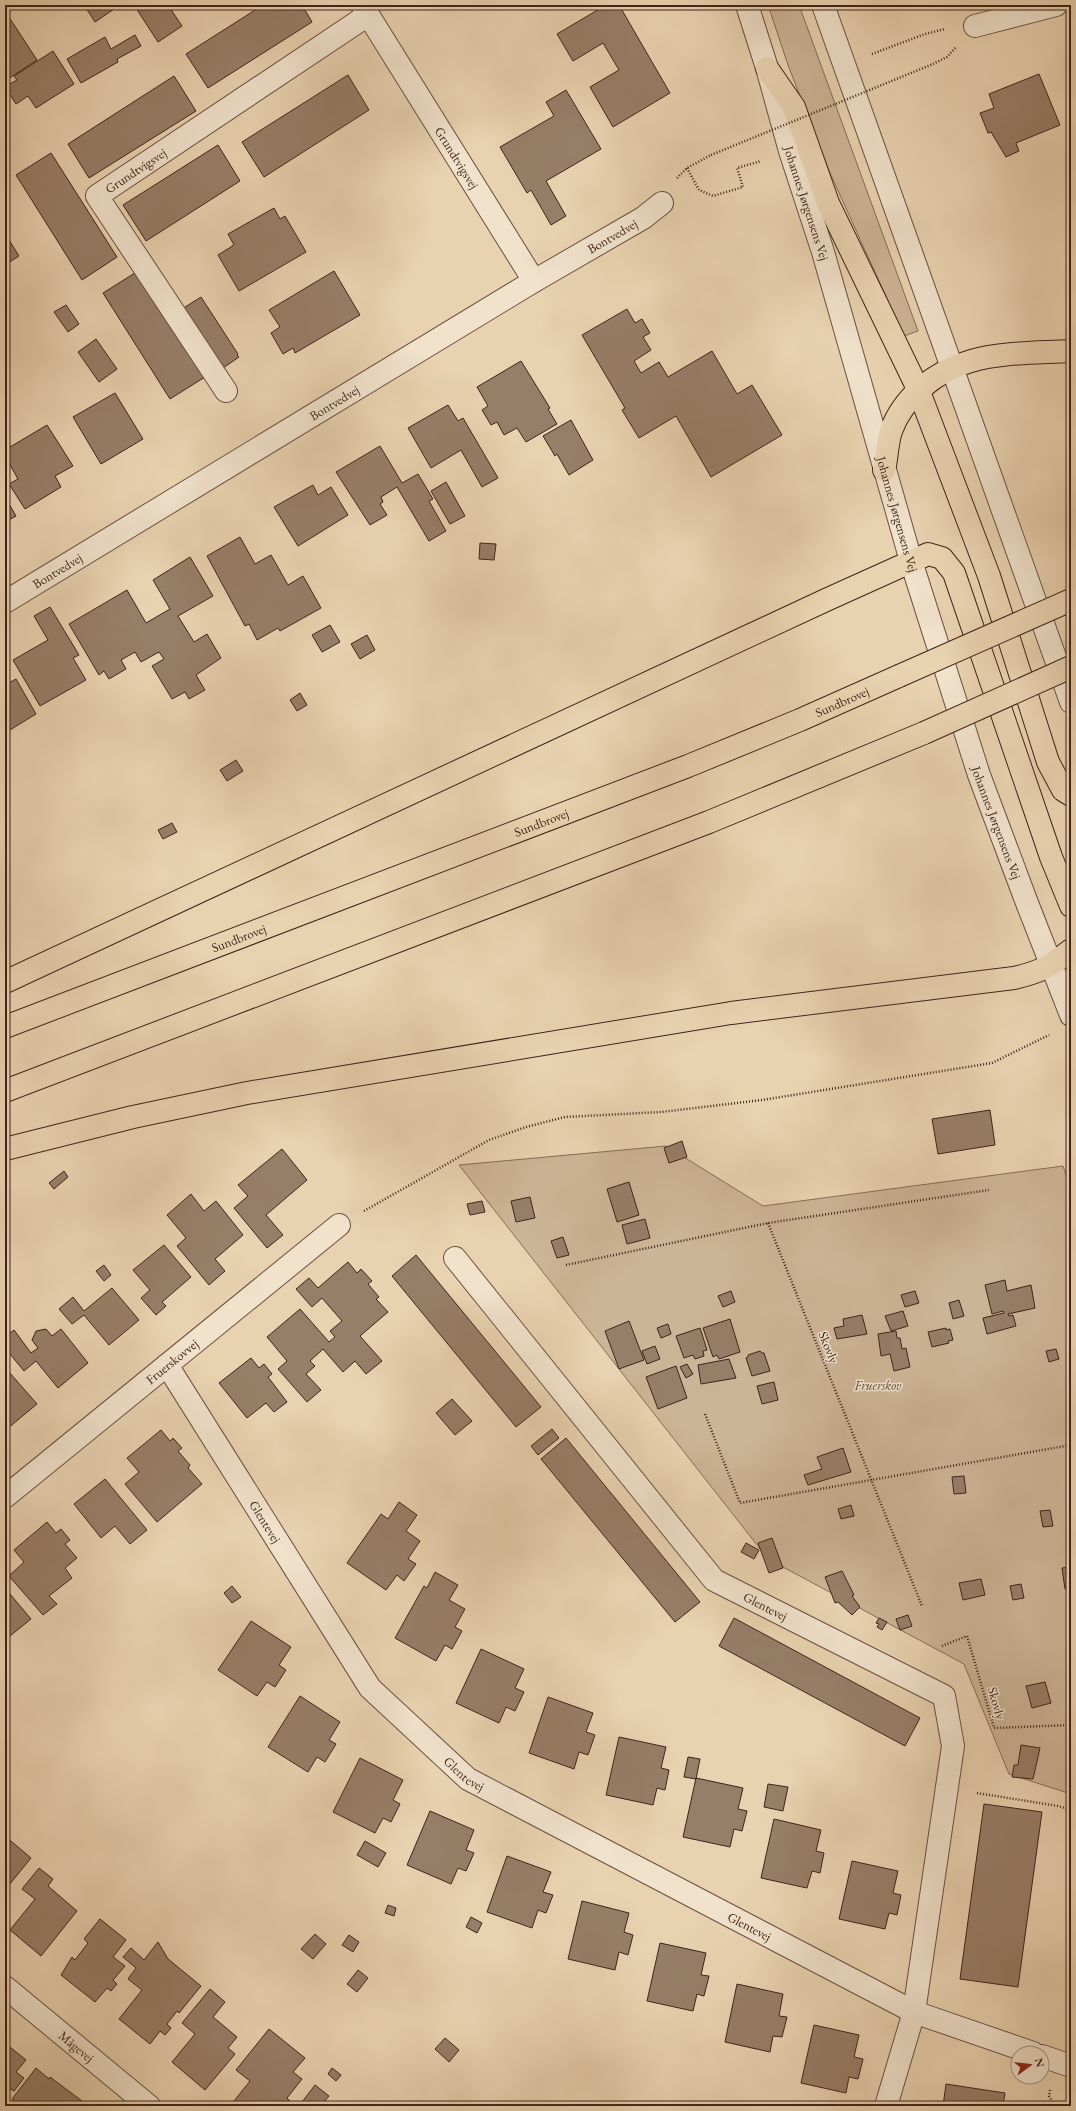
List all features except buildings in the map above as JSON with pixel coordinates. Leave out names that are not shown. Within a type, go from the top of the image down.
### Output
[{"type":"main road","points":[[767,68],[794,106],[828,203],[918,389],[989,576],[1048,762],[1064,790],[1071,795]]},
{"type":"main road","points":[[884,470],[891,431],[905,404],[918,389],[953,368],[970,361],[985,358],[1071,351]]},
{"type":"main road","points":[[5,982],[928,554],[942,558],[954,573],[1051,857],[1071,906]]},
{"type":"main road","name":"Sundbrovej","points":[[5,1027],[688,766],[800,720],[1071,600]]},
{"type":"main road","points":[[5,1091],[710,822],[924,733],[1071,668]]},
{"type":"main road","points":[[5,1149],[133,1117],[247,1093],[731,1013],[1014,978],[1038,972],[1051,966],[1071,950]]},
{"type":"street","name":"Johannes Jørgensens Vej","points":[[747,5],[767,68],[790,151],[823,252],[911,561],[979,775],[1071,1015]]},
{"type":"street","points":[[823,5],[1071,702]]},
{"type":"street","points":[[975,26],[1056,5]]},
{"type":"street","name":"Grundtvigsvej","points":[[226,391],[97,196],[365,10],[534,281]]},
{"type":"street","name":"Bontvedvej","points":[[5,602],[534,281],[643,218],[662,203]]},
{"type":"street","name":"Fruerskovvej","points":[[5,1497],[339,1225]]},
{"type":"street","name":"Glentevej","points":[[455,1258],[714,1580],[944,1696],[953,1746],[914,2012],[886,2106]]},
{"type":"street","name":"Glentevej","points":[[167,1365],[370,1688],[468,1779],[914,2012],[1010,2045]]},
{"type":"street","name":"Mågevej","points":[[5,1987],[149,2106]]},
{"type":"street","points":[[1050,2059],[1071,2066]]},
{"type":"path","points":[[843,64],[939,29],[975,26]]},
{"type":"path","points":[[662,203],[680,173],[711,155],[933,64]]},
{"type":"path","points":[[687,168],[699,190],[713,196],[742,187],[737,168],[744,166]]},
{"type":"path","points":[[339,1225],[489,1140],[526,1127],[565,1117],[662,1112],[762,1100],[992,1063],[1057,1032]]},
{"type":"path","points":[[566,1265],[768,1223],[989,1190]]},
{"type":"path","name":"Skovly","points":[[768,1223],[922,1606]]},
{"type":"path","points":[[705,1414],[740,1503],[1071,1445]]},
{"type":"path","name":"Skovly","points":[[942,1646],[967,1636],[994,1728],[1071,1726]]},
{"type":"path","points":[[947,1788],[1058,1806],[1071,1810]]},
{"type":"green space","points":[[768,5],[799,5],[918,331],[904,336],[830,173],[788,65]]},
{"type":"green space","name":"Fruerskov","points":[[666,1146],[763,1206],[1063,1166],[1071,1189],[1071,1794],[1009,1774],[964,1664],[768,1559],[459,1165]]}]
